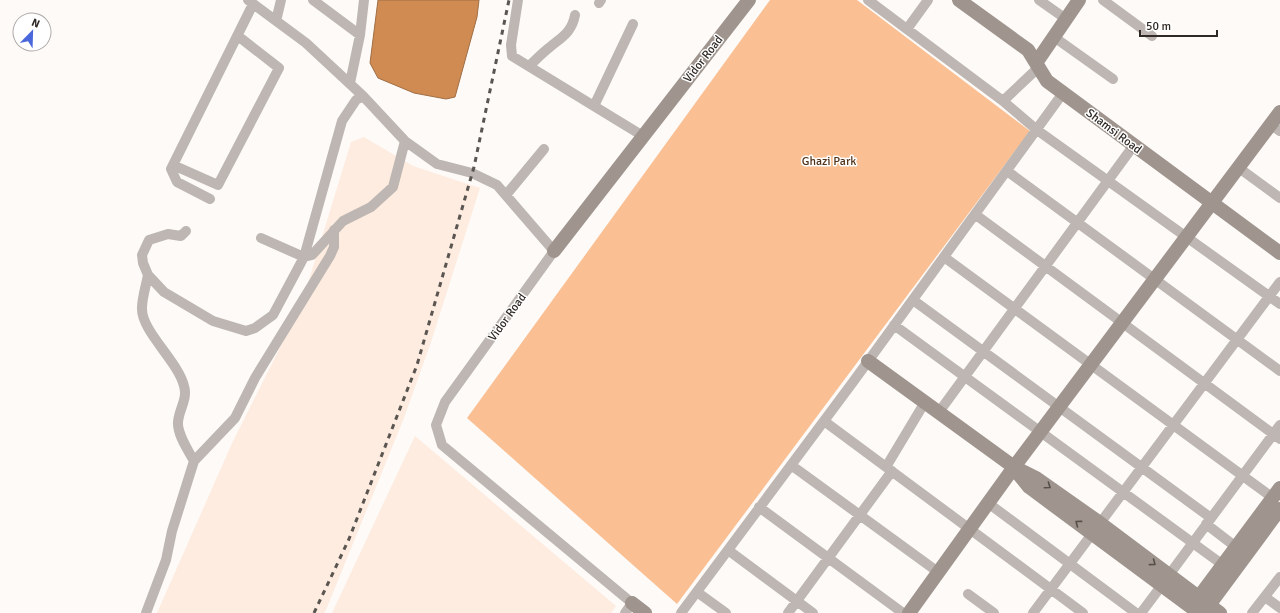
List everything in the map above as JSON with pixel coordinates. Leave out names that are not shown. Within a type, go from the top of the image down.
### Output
[{"type":"street","points":[[276,20],[281,0]]},
{"type":"street","points":[[313,0],[360,35]]},
{"type":"street","points":[[350,83],[360,35],[364,0]]},
{"type":"street","points":[[518,0],[511,45],[512,56],[643,136]]},
{"type":"street","name":"Vidor Road","points":[[629,608],[442,446],[436,425],[445,402],[554,251],[749,0]]},
{"type":"street","points":[[868,0],[1002,101],[1037,130],[1280,304]]},
{"type":"street","points":[[907,29],[928,0]]},
{"type":"street","name":"Shamsi Road","points":[[959,0],[1028,50],[1047,81],[1280,253]]},
{"type":"street","points":[[1040,0],[1066,19]]},
{"type":"street","points":[[1002,101],[1037,65],[1079,0]]},
{"type":"street","points":[[1103,0],[1152,36]]},
{"type":"street","points":[[210,199],[177,182],[173,176],[172,169],[238,36],[251,2],[306,43],[350,83],[405,142],[436,164],[472,173],[497,185],[554,251]]},
{"type":"street","points":[[529,66],[565,36],[573,23],[574,15]]},
{"type":"street","points":[[594,106],[633,24]]},
{"type":"street","points":[[173,165],[218,185],[279,68],[238,36]]},
{"type":"street","points":[[1054,37],[1113,80]]},
{"type":"street","points":[[681,613],[976,215],[1063,93]]},
{"type":"street","points":[[186,231],[181,236],[168,234],[149,240],[142,254],[143,263],[148,275],[164,292],[214,322],[246,331],[255,328],[273,315],[304,256],[342,121],[356,100],[363,96]]},
{"type":"street","points":[[909,613],[1059,406],[1239,168],[1275,128],[1280,112]]},
{"type":"street","points":[[261,238],[304,256],[312,255],[343,221],[371,207],[393,187],[398,173],[405,142]]},
{"type":"street","points":[[939,412],[1134,145]]},
{"type":"street","points":[[506,195],[544,149]]},
{"type":"street","points":[[1239,168],[1280,198]]},
{"type":"street","points":[[1007,171],[1280,371]]},
{"type":"street","points":[[976,215],[1277,436]]},
{"type":"street","points":[[146,613],[166,560],[172,531],[194,461],[235,418],[255,378],[330,256],[334,247],[334,230]]},
{"type":"street","points":[[944,257],[1243,475],[1278,498]]},
{"type":"street","points":[[148,275],[142,309],[144,321],[166,352],[185,387],[185,401],[178,420],[178,427],[194,461]]},
{"type":"street","points":[[1033,613],[1280,282]]},
{"type":"street","points":[[913,300],[1142,467],[1209,521],[1236,547]]},
{"type":"street","points":[[894,325],[1223,565]]},
{"type":"street","points":[[868,361],[1014,467],[1036,478],[1096,528],[1201,609]]},
{"type":"street","points":[[788,613],[860,515],[889,469],[925,402]]},
{"type":"street","points":[[824,421],[1083,613]]},
{"type":"street","points":[[1141,613],[1243,475],[1277,436],[1280,425]]},
{"type":"street","points":[[791,465],[938,572]]},
{"type":"street","points":[[1201,609],[1223,565],[1236,547],[1278,498]]},
{"type":"street","points":[[1201,609],[1278,498]]},
{"type":"street","points":[[988,503],[1136,613]]},
{"type":"street","points":[[760,507],[903,613]]},
{"type":"street","points":[[728,550],[813,613]]},
{"type":"street","points":[[1252,613],[1280,577]]},
{"type":"street","points":[[697,592],[726,613]]},
{"type":"street","points":[[968,594],[994,613]]},
{"type":"street","points":[[1265,597],[1280,608]]},
{"type":"street","points":[[629,608],[645,613]]},
{"type":"shaded area","points":[[378,0],[479,0],[477,17],[455,97],[446,99],[414,93],[378,78],[370,63]]},
{"type":"shaded area","points":[[364,137],[413,166],[480,188],[431,342],[404,418],[326,610],[324,613],[157,613],[233,441],[301,306],[351,142]]},
{"type":"shaded area","points":[[415,436],[616,606],[611,613],[332,613]]},
{"type":"green space","name":"Ghazi Park","points":[[770,0],[857,0],[1030,131],[677,604],[467,418]]},
{"type":"railway","points":[[314,613],[349,539],[417,365],[474,167],[509,0]]}]
